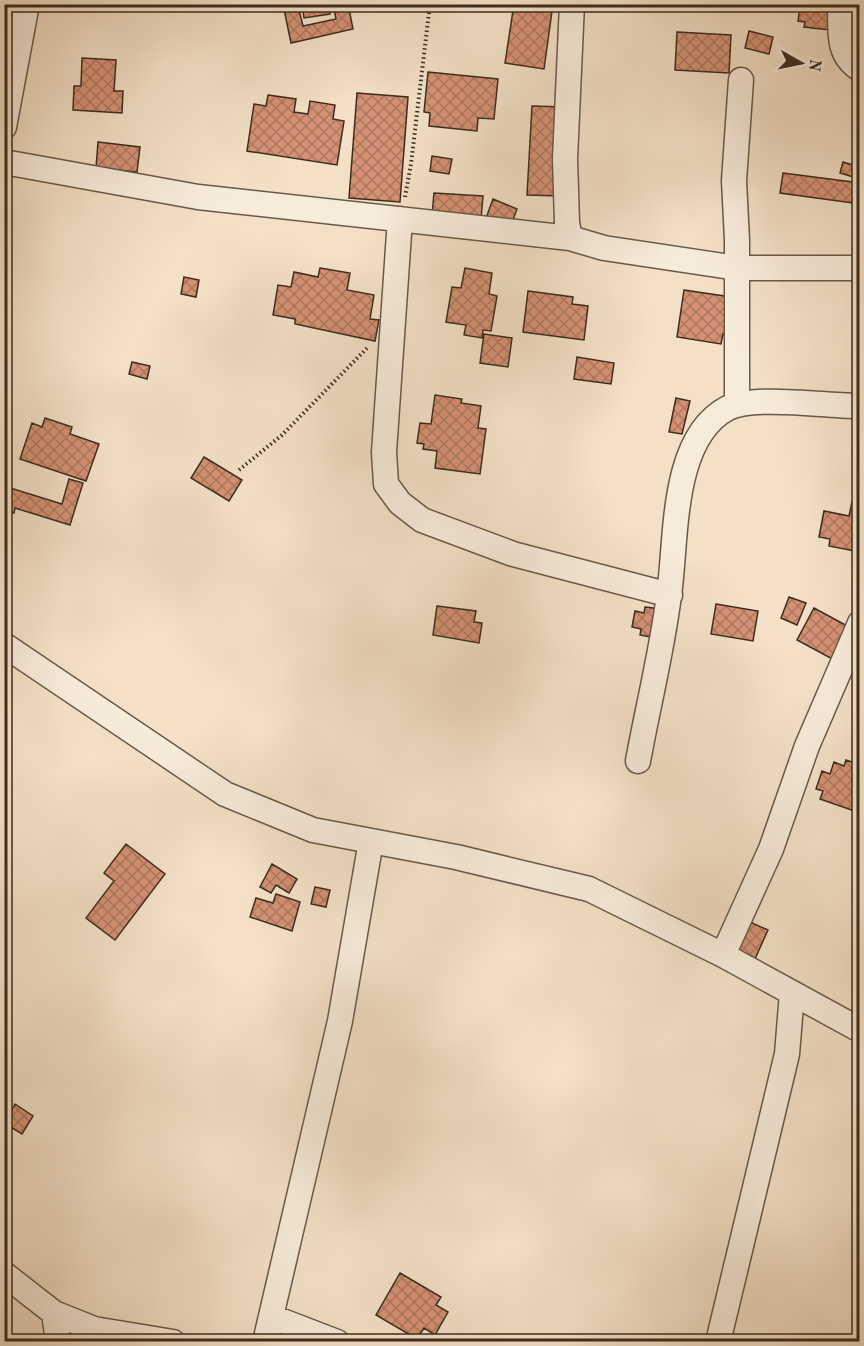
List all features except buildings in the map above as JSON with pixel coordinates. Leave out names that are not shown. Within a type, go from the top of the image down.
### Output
[{"type":"street","points":[[4,127],[27,4]]},
{"type":"street","points":[[570,238],[567,223],[565,159],[572,4]]},
{"type":"street","points":[[840,4],[841,46],[846,58],[860,69]]},
{"type":"street","points":[[737,405],[737,268],[734,181],[741,80]]},
{"type":"street","points":[[4,162],[198,196],[570,238],[604,248],[737,268],[860,268]]},
{"type":"street","points":[[400,219],[384,452],[386,484],[400,503],[422,520],[513,554],[670,595]]},
{"type":"street","points":[[638,761],[670,595],[675,509],[687,465],[709,422],[737,405],[778,402],[860,406]]},
{"type":"street","points":[[723,955],[771,849],[807,746],[860,623]]},
{"type":"street","points":[[4,645],[225,794],[313,830],[456,858],[589,889],[723,955],[860,1030]]},
{"type":"street","points":[[265,1341],[340,1021],[371,841]]},
{"type":"street","points":[[718,1341],[785,1065],[792,993]]},
{"type":"street","points":[[4,1274],[54,1312],[94,1329],[173,1341]]},
{"type":"street","points":[[54,1312],[58,1341]]},
{"type":"street","points":[[272,1317],[337,1341]]},
{"type":"path","points":[[400,219],[411,164],[430,4]]},
{"type":"path","points":[[239,470],[282,435],[393,319]]}]
